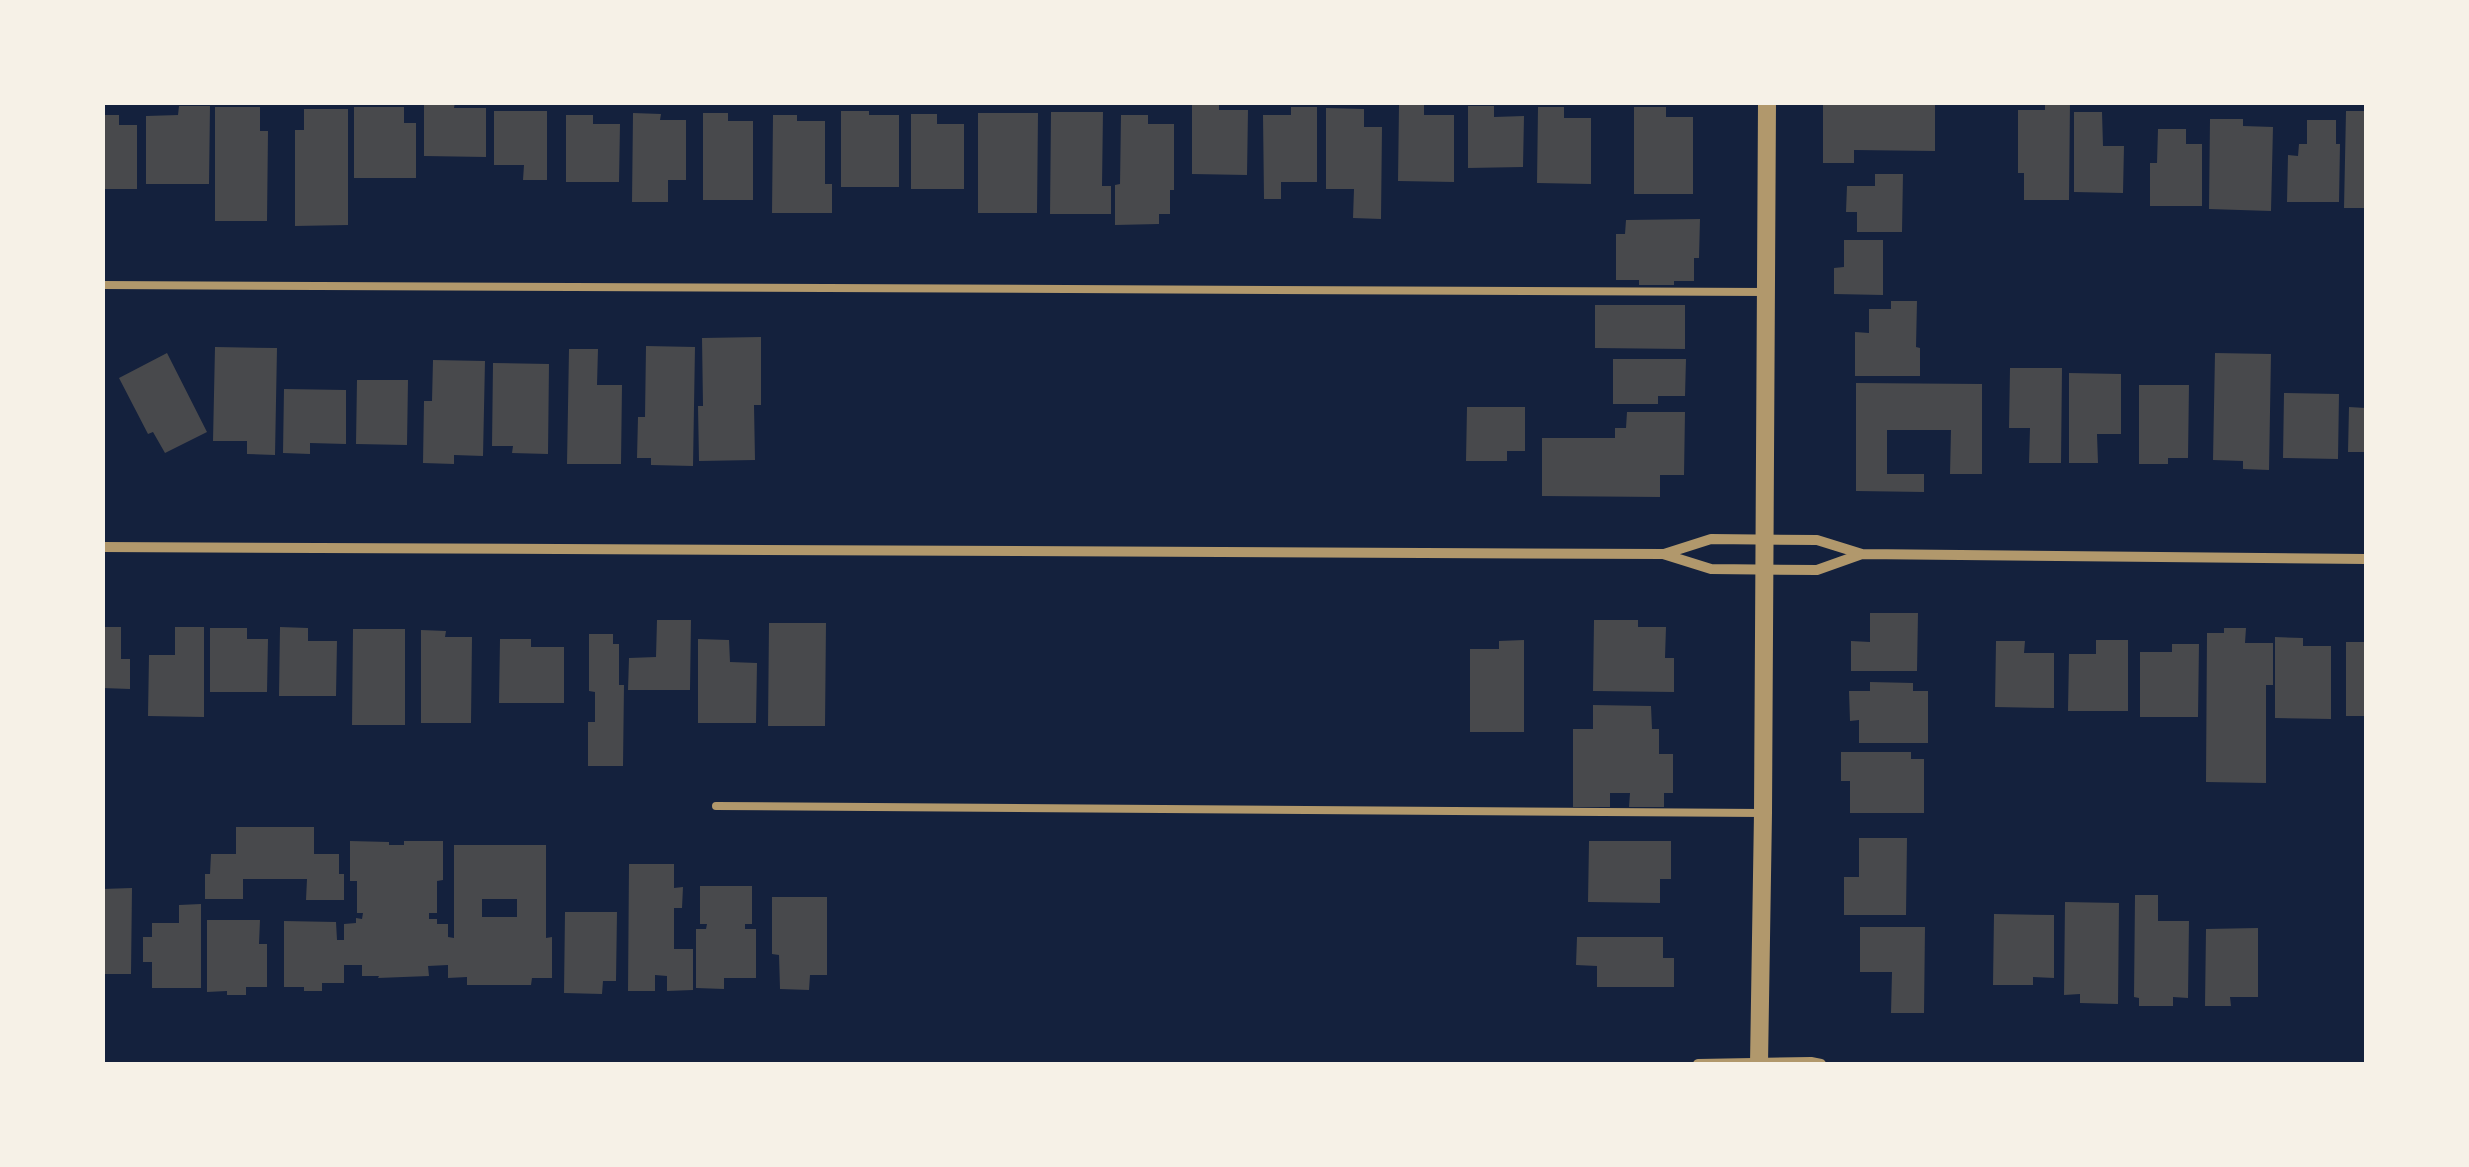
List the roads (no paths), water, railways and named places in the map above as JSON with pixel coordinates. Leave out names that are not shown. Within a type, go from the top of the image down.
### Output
[{"type":"street","points":[[1759,1064],[1767,102]]},
{"type":"street","points":[[1663,554],[1712,538],[1817,540],[1862,554],[2366,558]]},
{"type":"street","points":[[102,547],[1663,554],[1711,570],[1817,570],[1862,554]]},
{"type":"street","points":[[1698,1064],[1821,1064]]},
{"type":"lane","points":[[102,285],[1766,292]]},
{"type":"lane","points":[[716,806],[1763,813]]}]
